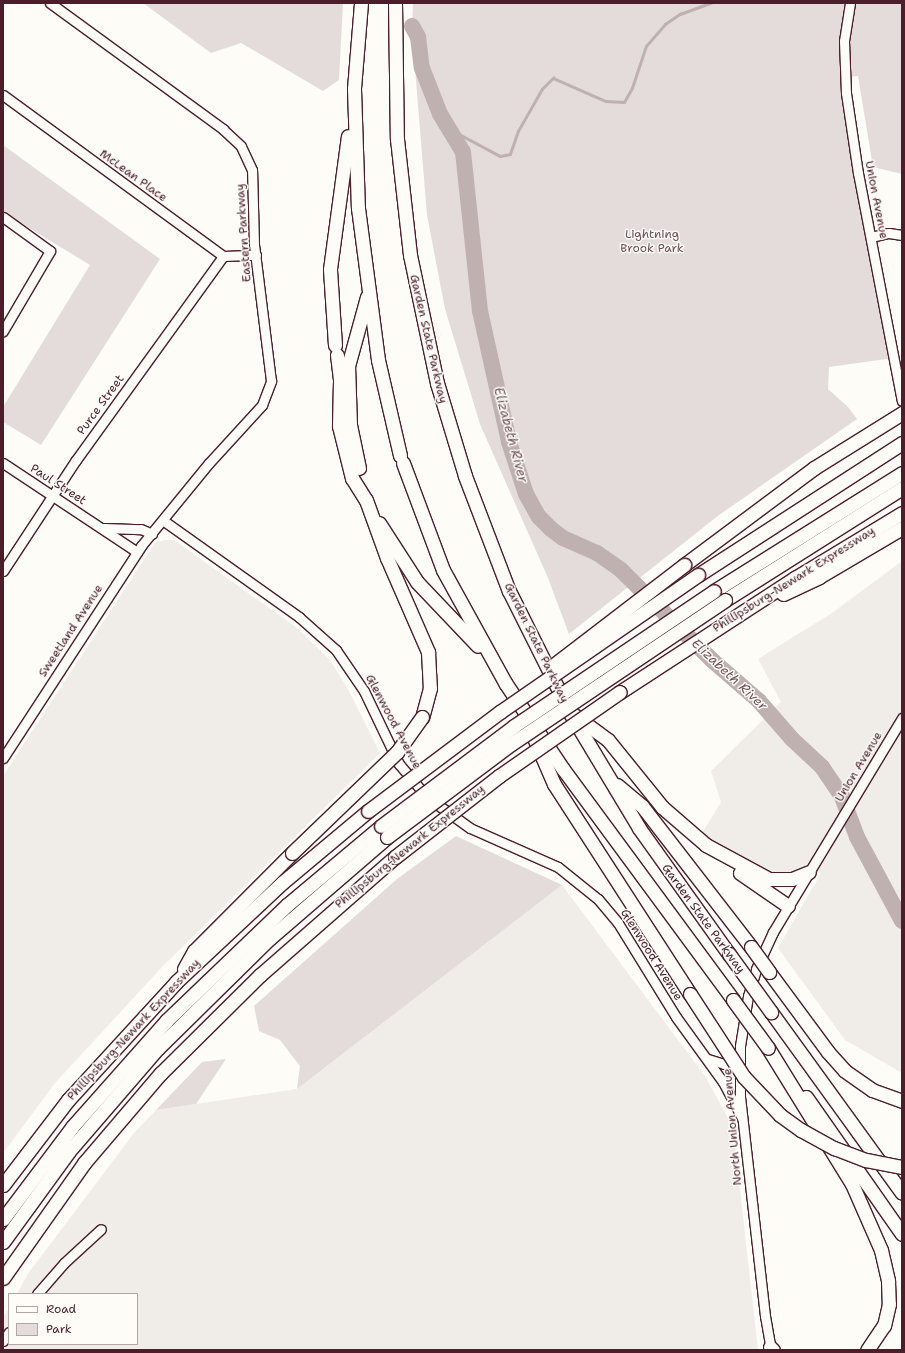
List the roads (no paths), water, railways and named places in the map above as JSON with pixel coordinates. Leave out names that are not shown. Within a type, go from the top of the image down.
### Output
[{"type":"highway","name":"Garden State Parkway","points":[[361,3],[354,89],[356,180],[368,291],[382,381],[401,459],[443,570],[490,658],[522,711],[768,1048],[816,1110],[902,1234]]},
{"type":"highway","name":"Garden State Parkway","points":[[395,3],[394,53],[397,139],[405,222],[415,286],[437,383],[486,537],[509,591],[570,713],[607,778],[657,856],[902,1193]]},
{"type":"highway","points":[[354,89],[330,269],[336,350],[340,381],[339,418],[343,444],[352,478],[417,582],[490,658]]},
{"type":"highway","points":[[176,982],[194,951],[292,853],[397,752],[422,717],[430,688],[428,652],[394,575],[368,505],[350,425],[348,366],[368,291]]},
{"type":"highway","points":[[500,712],[574,647],[789,486],[866,433],[902,413]]},
{"type":"highway","name":"Phillipsburg-Newark Expressway","points":[[3,1185],[97,1067],[176,982],[283,882],[368,811],[500,712],[698,575],[902,443]]},
{"type":"highway","name":"Phillipsburg-Newark Expressway","points":[[3,1242],[69,1151],[140,1067],[225,980],[384,832],[514,726],[714,591],[902,473]]},
{"type":"highway","name":"Phillipsburg-Newark Expressway","points":[[3,1219],[56,1147],[122,1068],[203,984],[287,905],[384,832],[522,736],[725,600],[902,488]]},
{"type":"highway","name":"Phillipsburg-Newark Expressway","points":[[3,1278],[84,1163],[161,1073],[260,975],[395,857],[526,757],[743,611],[820,577],[885,530],[902,513]]},
{"type":"highway","points":[[885,530],[902,528]]},
{"type":"highway","points":[[522,711],[554,784],[744,1077],[785,1119],[811,1137],[839,1151],[879,1163],[902,1167]]},
{"type":"highway","points":[[570,713],[608,740],[662,806],[706,845],[738,871],[788,906]]},
{"type":"highway","points":[[607,778],[642,806],[751,947],[828,1052],[845,1071],[872,1090],[902,1100]]},
{"type":"highway","points":[[706,845],[769,879],[792,879],[809,872]]},
{"type":"highway","points":[[768,1048],[859,1197],[881,1250],[888,1280],[889,1304],[884,1325],[867,1350]]},
{"type":"street","name":"Eastern Parkway","points":[[50,3],[228,133],[241,146],[252,170],[256,255],[271,368],[268,393],[258,410],[202,471],[164,521]]},
{"type":"street","name":"Union Avenue","points":[[850,3],[844,41],[846,93],[871,237],[902,400]]},
{"type":"street","name":"McLean Place","points":[[3,95],[223,256]]},
{"type":"street","points":[[3,217],[50,251],[3,331]]},
{"type":"street","points":[[871,237],[890,233],[902,235]]},
{"type":"street","points":[[223,256],[256,255]]},
{"type":"street","name":"Purce Street","points":[[3,571],[53,496],[223,256]]},
{"type":"street","name":"Paul Street","points":[[3,463],[138,552]]},
{"type":"street","name":"Sweetland Avenue","points":[[3,758],[138,552],[164,521]]},
{"type":"street","name":"Glenwood Avenue","points":[[164,521],[299,617],[336,650],[364,691],[399,764],[427,797],[470,828],[558,867],[594,896],[621,928],[676,1017],[729,1090],[742,1118]]},
{"type":"street","name":"Paul Street","points":[[101,527],[111,530],[141,529],[152,534]]},
{"type":"street","name":"Union Avenue","points":[[836,828],[902,718]]},
{"type":"street","name":"North Union Avenue","points":[[772,1349],[742,1118],[739,1058],[743,1020],[751,983],[767,944],[788,906],[836,828]]},
{"type":"street","points":[[705,1056],[719,1063],[730,1063],[739,1058]]},
{"type":"street","points":[[37,1293],[64,1262],[101,1229]]},
{"type":"waterway","points":[[448,128],[500,156],[510,154],[518,131],[542,89],[553,78],[606,101],[624,102],[632,88],[646,46],[665,24],[680,14],[711,3]]},
{"type":"waterway","name":"Elizabeth River","points":[[412,26],[418,37],[422,68],[440,114],[463,152],[480,311],[509,442],[526,494],[539,517],[551,529],[563,538],[597,553],[621,570],[713,661],[759,701],[792,739],[822,767],[842,797],[857,837],[902,921]]},
{"type":"park label","name":"Lightning Brook Park","points":[[652,242]]}]
